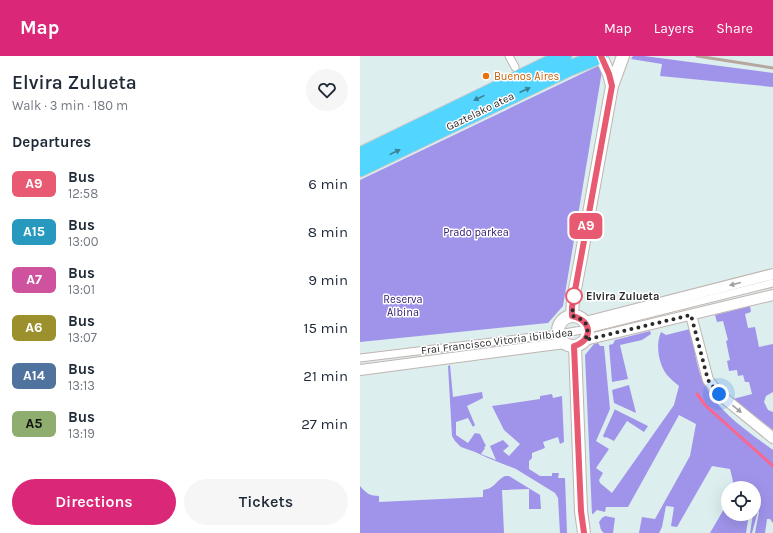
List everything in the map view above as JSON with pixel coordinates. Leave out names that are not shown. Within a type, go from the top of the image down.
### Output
[{"type":"main road","name":"Gaztelako atea","points":[[360,155],[564,56]]},
{"type":"main road","name":"Gaztelako atea","points":[[360,169],[570,68],[601,56]]},
{"type":"street","points":[[509,56],[515,67]]},
{"type":"street","points":[[601,56],[609,74],[612,86]]},
{"type":"street","points":[[572,316],[612,86],[623,56]]},
{"type":"street","name":"Frai Francisco Vitoria ibilbidea","points":[[576,336],[773,274]]},
{"type":"street","name":"Frai Francisco Vitoria ibilbidea","points":[[360,358],[576,336],[773,283]]},
{"type":"street","name":"Frai Francisco Vitoria ibilbidea","points":[[360,370],[576,336],[691,315],[773,295]]},
{"type":"street","points":[[691,315],[708,380],[719,394],[773,438]]},
{"type":"street","points":[[576,336],[558,330],[561,321],[568,316],[580,317],[576,336],[581,511],[584,533]]},
{"type":"street","points":[[579,533],[581,511]]},
{"type":"green space","points":[[633,56],[644,56],[773,73],[773,87],[660,76],[662,64],[631,59]]},
{"type":"green space","name":"Prado parkea","points":[[600,65],[602,71],[563,306],[548,323],[360,342],[360,180]]},
{"type":"green space","points":[[750,306],[751,312],[745,314],[748,328],[755,327],[759,347],[773,344],[773,392],[766,396],[764,402],[768,410],[773,412],[773,430],[733,399],[752,394],[749,382],[745,382],[743,375],[738,376],[737,370],[729,371],[727,361],[730,360],[726,341],[728,340],[723,321],[717,322],[715,315]]},
{"type":"green space","points":[[690,329],[698,368],[702,379],[715,401],[733,419],[773,450],[773,523],[770,519],[767,519],[765,533],[755,533],[757,521],[761,521],[761,481],[733,481],[730,469],[712,466],[677,527],[671,526],[674,507],[666,506],[662,527],[659,533],[639,533],[642,517],[655,519],[690,456],[696,424],[679,415],[628,507],[606,507],[605,512],[597,510],[592,514],[585,355],[594,344],[598,343],[600,346],[604,346],[610,409],[596,441],[609,449],[596,468],[603,473],[599,480],[600,483],[612,493],[674,405],[679,386],[664,371],[658,349],[661,332],[666,335]]},
{"type":"green space","points":[[650,331],[651,334],[642,340],[620,345],[628,379],[612,382],[609,345],[613,344],[615,340]]},
{"type":"green space","points":[[450,365],[453,397],[482,392],[483,398],[467,406],[475,425],[473,427],[468,418],[456,422],[456,435],[468,443],[475,433],[480,434],[486,446],[481,454],[496,460],[490,446],[503,440],[509,446],[503,451],[509,456],[520,444],[504,430],[492,406],[540,399],[540,396],[552,394],[553,398],[562,396],[564,442],[560,444],[558,437],[543,442],[545,448],[532,453],[532,458],[529,461],[529,469],[540,476],[552,476],[552,473],[559,473],[558,478],[565,478],[567,533],[560,533],[558,498],[555,493],[516,469],[461,447],[455,441],[452,436],[448,366]]},
{"type":"green space","points":[[629,385],[636,413],[614,403],[612,390]]},
{"type":"green space","points":[[615,409],[648,426],[644,432],[627,421],[614,441],[606,437],[605,438],[603,436]]},
{"type":"green space","points":[[505,476],[509,476],[540,495],[541,509],[529,509],[529,489],[502,490],[504,533],[360,533],[360,486],[368,494],[379,496],[379,502],[483,497],[483,490],[491,488]]},
{"type":"green space","points":[[721,514],[721,521],[748,521],[746,533],[710,533]]},
{"type":"green space","points":[[605,516],[615,518],[613,533],[604,533],[601,530],[599,522]]},
{"type":"green space","points":[[752,521],[755,521],[752,533],[750,533]]},
{"type":"waterway","points":[[697,394],[706,406],[773,466]]},
{"type":"railway","points":[[697,56],[773,68]]},
{"type":"bus line","name":"A9","points":[[584,533],[581,511],[576,358],[574,346],[585,340],[588,335],[588,329],[585,322],[580,317],[572,316],[572,307],[612,86],[609,74],[601,56]]},
{"type":"place","name":"Buenos Aires","points":[[486,76]]},
{"type":"place","name":"Elvira Zulueta","points":[[574,296]]},
{"type":"route","points":[[574,296],[572,316],[580,317],[587,325],[588,335],[585,340],[691,315],[708,380],[719,394]]},
{"type":"park label","name":"Reserva Albina","points":[[403,305]]}]
